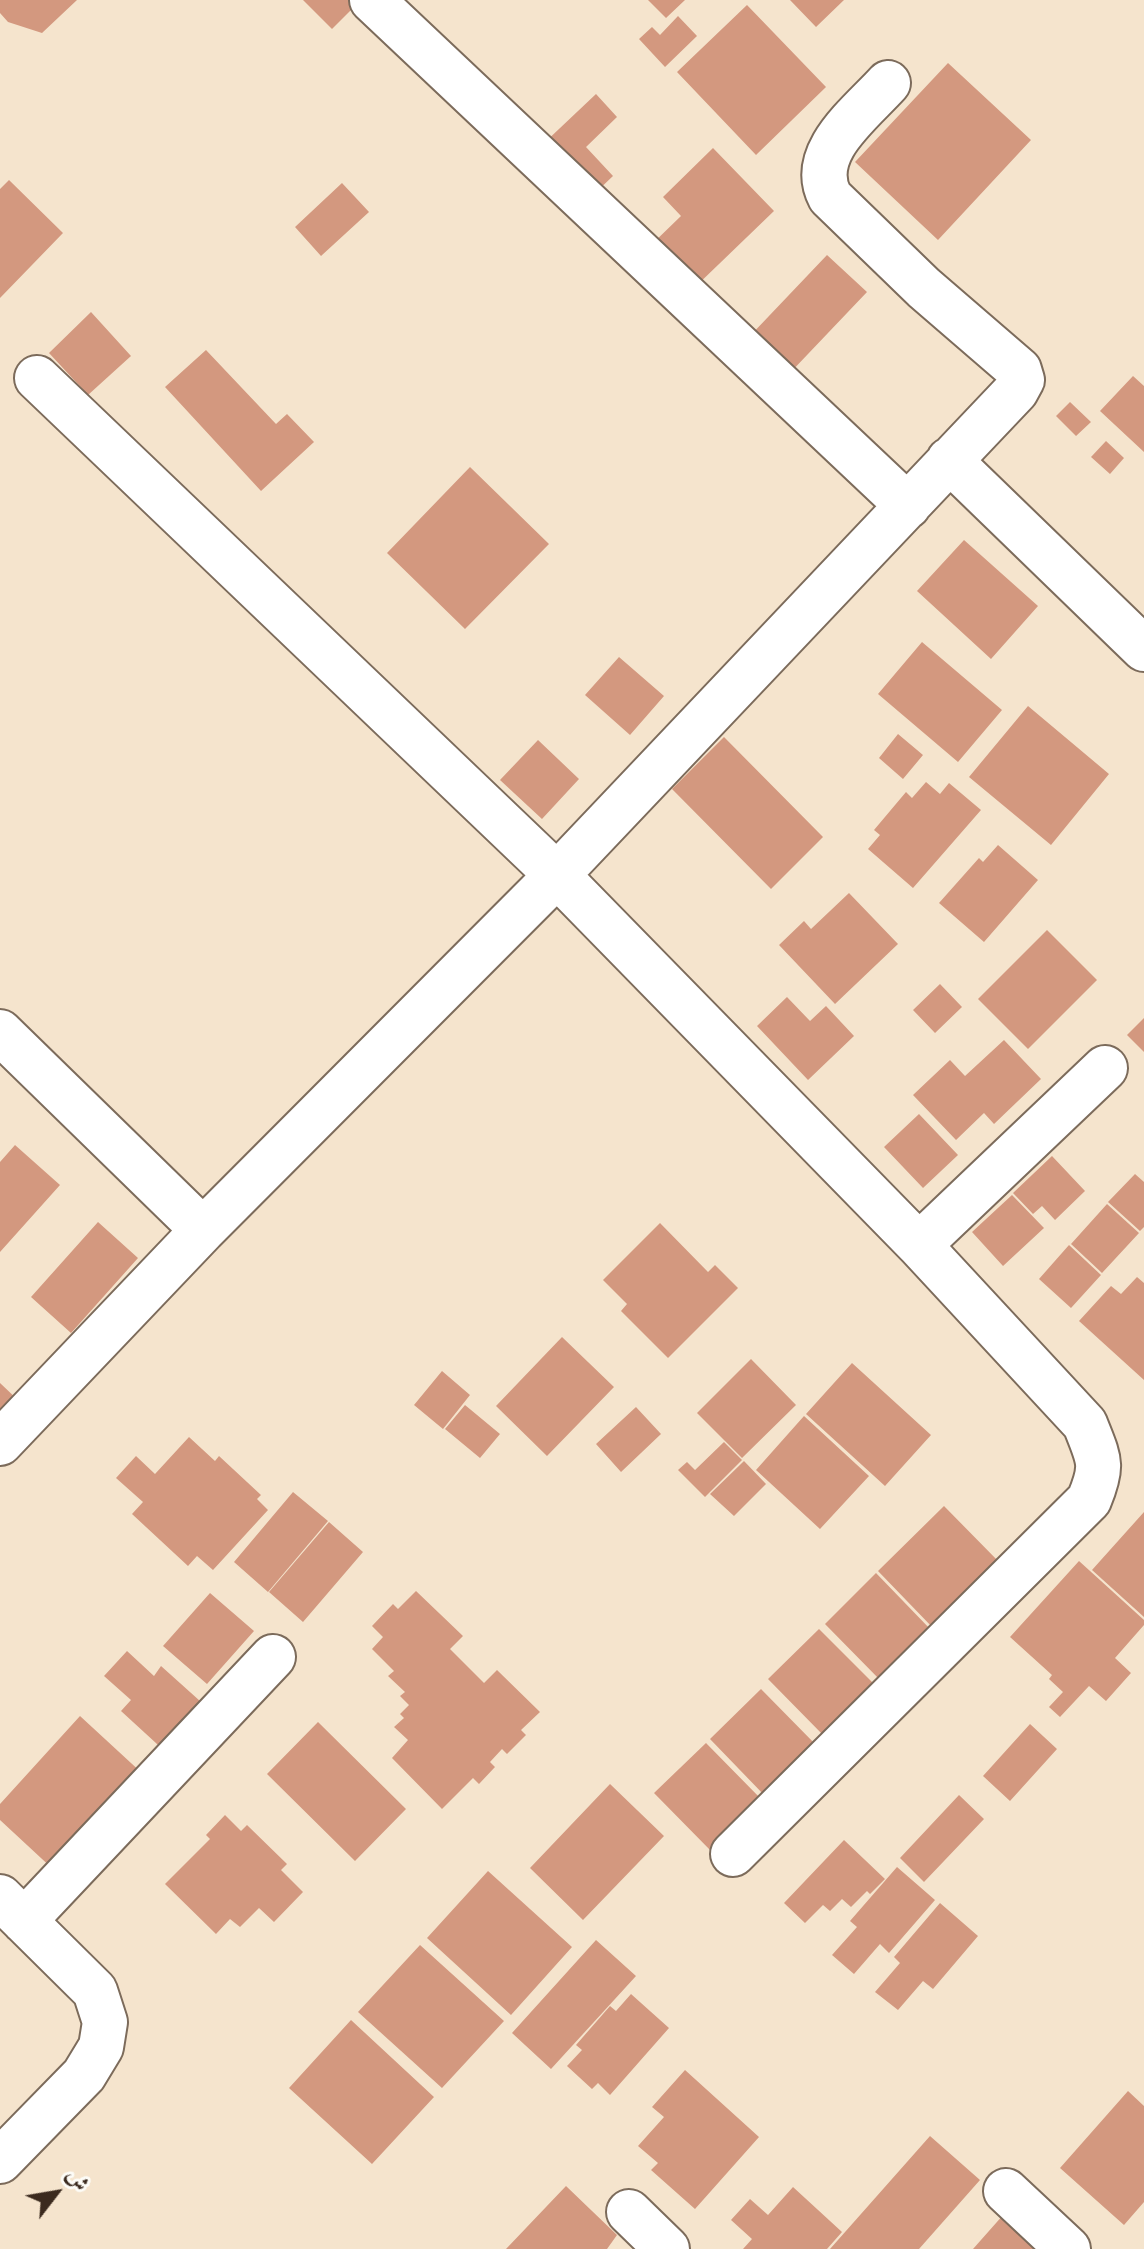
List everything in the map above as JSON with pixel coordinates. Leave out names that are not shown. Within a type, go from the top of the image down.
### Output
[{"type":"street","points":[[372,0],[908,506]]},
{"type":"street","points":[[0,1443],[203,1230],[557,875],[1016,391],[1022,380],[1019,370],[924,288],[830,197],[823,183],[831,146],[888,83]]},
{"type":"street","points":[[37,378],[557,875],[919,1245],[1085,1424],[1097,1454],[1100,1474],[1089,1500],[733,1854]]},
{"type":"street","points":[[949,460],[1144,649]]},
{"type":"street","points":[[0,1032],[203,1230]]},
{"type":"street","points":[[919,1245],[1105,1068]]},
{"type":"street","points":[[0,2161],[84,2075],[101,2047],[105,2022],[95,1991],[12,1909],[273,1657]]},
{"type":"street","points":[[1006,2191],[1068,2249]]},
{"type":"street","points":[[629,2212],[667,2249]]},
{"type":"building","points":[[0,0],[77,0],[42,33],[8,22],[0,13]]},
{"type":"building","points":[[303,0],[355,0],[358,3],[332,29]]},
{"type":"building","points":[[648,0],[685,0],[666,18]]},
{"type":"building","points":[[790,0],[844,0],[816,27]]},
{"type":"building","points":[[747,5],[826,87],[756,155],[677,72]]},
{"type":"building","points":[[678,16],[697,36],[665,67],[639,39],[652,27],[660,35]]},
{"type":"building","points":[[948,63],[1031,140],[938,240],[855,162]]},
{"type":"building","points":[[596,94],[617,117],[586,147],[613,176],[591,197],[541,146]]},
{"type":"building","points":[[713,148],[774,211],[691,291],[649,247],[681,216],[663,197]]},
{"type":"building","points":[[9,180],[63,233],[0,298],[0,189]]},
{"type":"building","points":[[342,183],[369,212],[321,256],[295,227]]},
{"type":"building","points":[[827,255],[867,292],[788,375],[749,337]]},
{"type":"building","points":[[91,312],[131,356],[88,395],[49,353]]},
{"type":"building","points":[[206,350],[276,424],[287,414],[314,442],[261,491],[165,387]]},
{"type":"building","points":[[1133,376],[1144,386],[1144,452],[1100,411]]},
{"type":"building","points":[[1070,402],[1091,422],[1076,436],[1056,416]]},
{"type":"building","points":[[1106,441],[1124,458],[1110,474],[1091,457]]},
{"type":"building","points":[[470,467],[549,544],[465,629],[387,553]]},
{"type":"building","points":[[964,540],[1038,606],[991,659],[917,591]]},
{"type":"building","points":[[922,642],[1002,710],[958,762],[878,694]]},
{"type":"building","points":[[619,657],[664,696],[630,735],[585,695]]},
{"type":"building","points":[[1028,706],[1109,774],[1051,845],[969,777]]},
{"type":"building","points":[[898,734],[923,755],[903,779],[879,758]]},
{"type":"building","points":[[724,737],[823,837],[771,889],[672,789]]},
{"type":"building","points":[[538,740],[579,779],[542,819],[500,780]]},
{"type":"building","points":[[926,782],[940,794],[949,783],[981,810],[913,888],[868,849],[880,835],[874,830],[906,792],[912,798]]},
{"type":"building","points":[[998,845],[1038,880],[984,942],[939,903],[979,858],[983,862]]},
{"type":"building","points":[[849,893],[898,944],[835,1004],[779,945],[804,921],[811,929]]},
{"type":"building","points":[[1047,930],[1097,980],[1028,1049],[978,999]]},
{"type":"building","points":[[940,984],[962,1007],[935,1033],[913,1010]]},
{"type":"building","points":[[787,997],[810,1021],[826,1006],[854,1036],[808,1080],[757,1026]]},
{"type":"building","points":[[1144,1018],[1144,1052],[1127,1035]]},
{"type":"building","points":[[1004,1040],[1041,1079],[994,1124],[984,1113],[956,1140],[913,1095],[950,1060],[965,1076]]},
{"type":"building","points":[[919,1114],[958,1155],[923,1188],[884,1147]]},
{"type":"building","points":[[15,1145],[60,1185],[0,1252],[0,1162]]},
{"type":"building","points":[[1052,1156],[1085,1191],[1055,1220],[1042,1206],[1033,1214],[1013,1193]]},
{"type":"building","points":[[1135,1174],[1144,1182],[1144,1227],[1140,1231],[1108,1202]]},
{"type":"building","points":[[1012,1195],[1044,1228],[1003,1266],[972,1232]]},
{"type":"building","points":[[1107,1204],[1139,1233],[1102,1273],[1071,1244]]},
{"type":"building","points":[[98,1222],[138,1258],[71,1333],[31,1297]]},
{"type":"building","points":[[660,1223],[708,1272],[715,1265],[738,1288],[668,1358],[621,1311],[627,1304],[603,1280]]},
{"type":"building","points":[[1069,1245],[1101,1275],[1071,1308],[1039,1279]]},
{"type":"building","points":[[1137,1277],[1144,1283],[1144,1380],[1079,1321],[1111,1286],[1121,1294]]},
{"type":"building","points":[[562,1337],[614,1387],[547,1456],[496,1406]]},
{"type":"building","points":[[751,1359],[796,1405],[742,1458],[697,1413]]},
{"type":"building","points":[[852,1363],[931,1435],[885,1486],[806,1414]]},
{"type":"building","points":[[442,1371],[470,1395],[443,1429],[414,1405]]},
{"type":"building","points":[[0,1383],[20,1402],[0,1424]]},
{"type":"building","points":[[465,1405],[500,1434],[480,1458],[445,1429]]},
{"type":"building","points":[[636,1407],[661,1434],[621,1472],[596,1444]]},
{"type":"building","points":[[804,1416],[869,1476],[820,1529],[756,1470]]},
{"type":"building","points":[[189,1437],[215,1461],[219,1456],[261,1495],[257,1499],[268,1510],[213,1570],[197,1556],[188,1566],[132,1514],[143,1502],[116,1478],[136,1456],[155,1474]]},
{"type":"building","points":[[724,1442],[742,1460],[705,1497],[678,1470],[687,1462],[695,1470]]},
{"type":"building","points":[[744,1461],[766,1484],[734,1516],[710,1494]]},
{"type":"building","points":[[293,1492],[328,1521],[268,1592],[234,1562]]},
{"type":"building","points":[[944,1506],[1001,1564],[934,1629],[878,1571]]},
{"type":"building","points":[[1144,1512],[1144,1617],[1092,1570]]},
{"type":"building","points":[[329,1522],[363,1552],[303,1622],[269,1592]]},
{"type":"building","points":[[1079,1561],[1144,1620],[1144,1625],[1115,1658],[1131,1673],[1106,1701],[1089,1686],[1060,1717],[1049,1707],[1063,1692],[1049,1679],[1052,1675],[1010,1637]]},
{"type":"building","points":[[876,1573],[932,1631],[881,1681],[825,1624]]},
{"type":"building","points":[[416,1591],[463,1636],[450,1649],[484,1683],[497,1670],[540,1712],[521,1730],[526,1735],[507,1754],[502,1749],[490,1762],[495,1767],[479,1784],[473,1778],[442,1809],[392,1758],[408,1740],[394,1727],[404,1718],[400,1714],[409,1705],[400,1696],[405,1692],[388,1676],[394,1671],[372,1649],[383,1637],[372,1626],[393,1604],[398,1609]]},
{"type":"building","points":[[210,1593],[254,1631],[207,1684],[163,1646]]},
{"type":"building","points":[[819,1629],[876,1686],[824,1736],[768,1679]]},
{"type":"building","points":[[127,1651],[154,1676],[161,1666],[210,1710],[169,1755],[121,1711],[131,1700],[104,1676]]},
{"type":"building","points":[[761,1689],[818,1747],[766,1797],[710,1739]]},
{"type":"building","points":[[80,1716],[144,1775],[55,1871],[0,1820],[0,1804]]},
{"type":"building","points":[[318,1722],[406,1809],[355,1861],[267,1774]]},
{"type":"building","points":[[1030,1724],[1057,1749],[1010,1801],[983,1776]]},
{"type":"building","points":[[706,1743],[762,1800],[711,1851],[654,1793]]},
{"type":"building","points":[[610,1784],[664,1836],[583,1920],[530,1868]]},
{"type":"building","points":[[959,1795],[984,1819],[924,1882],[900,1858]]},
{"type":"building","points":[[225,1815],[241,1831],[247,1825],[287,1864],[281,1870],[303,1892],[274,1922],[259,1908],[240,1927],[230,1919],[216,1934],[165,1884],[210,1839],[206,1835]]},
{"type":"building","points":[[844,1840],[885,1879],[851,1907],[842,1899],[830,1911],[823,1905],[805,1923],[784,1903]]},
{"type":"building","points":[[897,1867],[935,1900],[889,1953],[880,1944],[854,1974],[832,1955],[857,1927],[850,1921]]},
{"type":"building","points":[[488,1871],[572,1947],[511,2015],[427,1938]]},
{"type":"building","points":[[940,1903],[978,1936],[933,1989],[923,1981],[898,2010],[875,1992],[900,1963],[894,1957]]},
{"type":"building","points":[[596,1940],[636,1976],[551,2069],[512,2033]]},
{"type":"building","points":[[420,1945],[504,2021],[442,2088],[358,2012]]},
{"type":"building","points":[[631,1994],[669,2028],[610,2095],[598,2083],[592,2089],[567,2066],[582,2050],[576,2045],[610,2006],[616,2011]]},
{"type":"building","points":[[351,2020],[434,2097],[372,2164],[289,2088]]},
{"type":"building","points":[[685,2070],[759,2137],[695,2209],[651,2170],[658,2163],[638,2146],[664,2117],[652,2107]]},
{"type":"building","points":[[1128,2091],[1144,2106],[1144,2202],[1124,2225],[1060,2168]]},
{"type":"building","points":[[930,2136],[980,2180],[919,2249],[830,2249]]},
{"type":"building","points":[[566,2186],[617,2235],[607,2249],[506,2249]]},
{"type":"building","points":[[793,2187],[842,2232],[827,2249],[743,2249],[752,2239],[731,2220],[750,2199],[768,2215]]},
{"type":"building","points":[[1004,2214],[1058,2249],[973,2249]]}]
